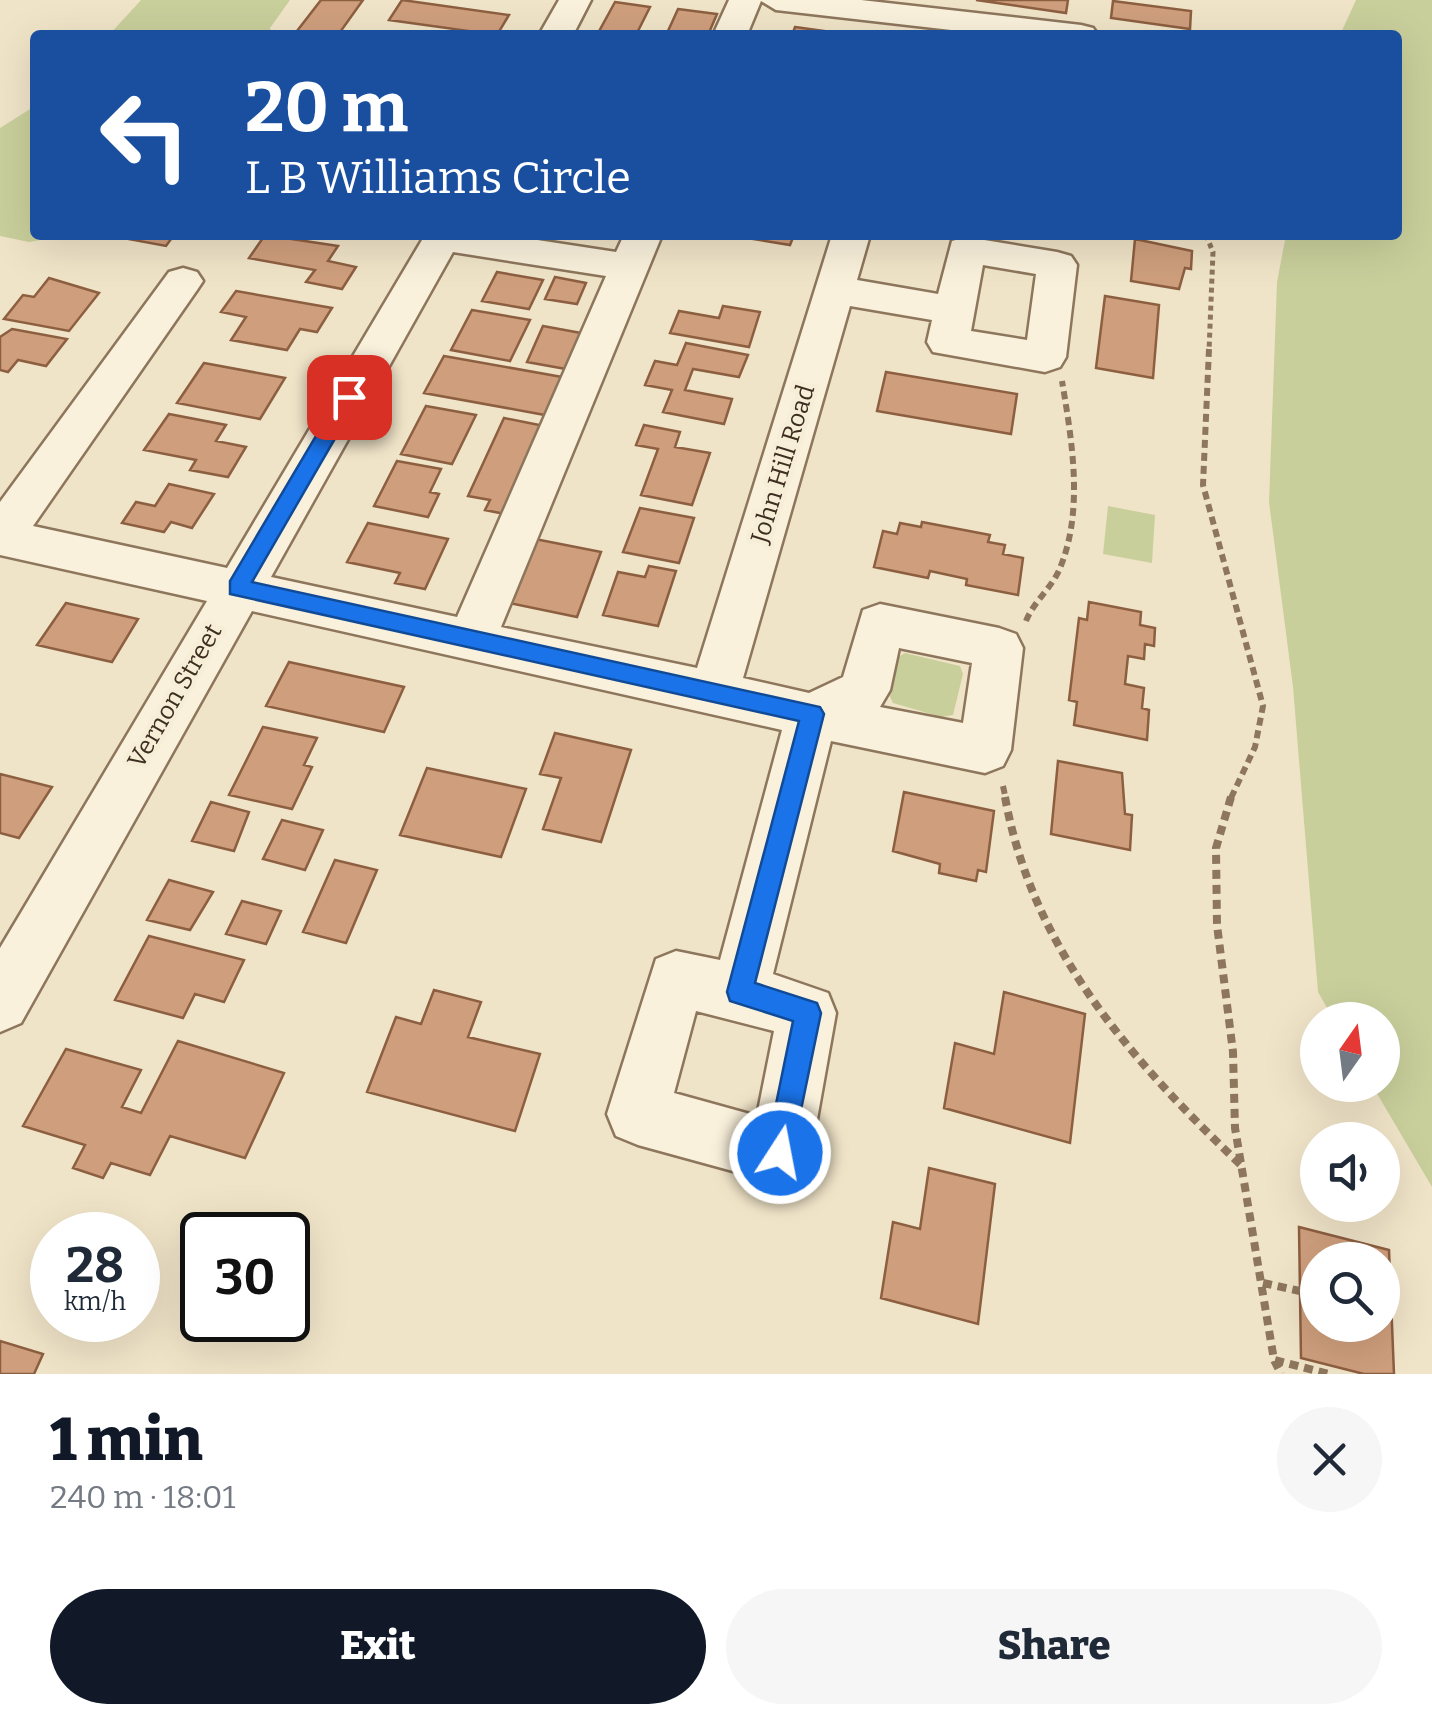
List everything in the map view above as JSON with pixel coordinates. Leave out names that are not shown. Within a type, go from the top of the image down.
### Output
[{"type":"street","points":[[559,30],[576,0]]},
{"type":"street","points":[[732,30],[745,0]]},
{"type":"street","points":[[776,0],[1035,30]]},
{"type":"street","points":[[1084,30],[1091,0]]},
{"type":"street","name":"Vernon Street","points":[[0,1003],[441,240]]},
{"type":"street","points":[[472,639],[636,251],[494,240]]},
{"type":"street","name":"John Hill Road","points":[[714,693],[850,240]]},
{"type":"street","points":[[183,281],[0,537],[812,714],[740,992]]},
{"type":"street","points":[[836,290],[954,310]]},
{"type":"path","points":[[1208,240],[1212,252],[1204,485],[1262,706],[1262,728],[1233,790],[1216,848],[1217,924],[1233,1052],[1235,1128],[1274,1360],[1281,1374]]},
{"type":"path","points":[[1022,633],[1029,612],[1060,569],[1068,528],[1074,452],[1061,375]]},
{"type":"path","points":[[1002,780],[1007,826],[1024,885],[1072,968],[1121,1043],[1174,1103],[1244,1168]]},
{"type":"path","points":[[1263,1283],[1300,1292]]},
{"type":"path","points":[[1274,1360],[1329,1374]]},
{"type":"green space","points":[[141,0],[290,0],[271,30],[114,30]]},
{"type":"green space","points":[[1356,0],[1432,0],[1432,1187],[1400,1133],[1400,1122],[1394,1122],[1382,1102],[1400,1102],[1400,1002],[1324,1002],[1318,992],[1293,687],[1269,502],[1277,282],[1285,240],[1402,240],[1402,30],[1342,30]]},
{"type":"green space","points":[[30,109],[30,240],[40,240],[29,242],[0,236],[0,128]]},
{"type":"green space","points":[[1108,506],[1155,515],[1152,563],[1103,554]]},
{"type":"green space","points":[[905,653],[960,666],[963,674],[953,715],[941,717],[893,703],[889,695],[896,658]]},
{"type":"building","points":[[321,0],[363,0],[342,30],[298,30]]},
{"type":"building","points":[[402,0],[509,15],[500,30],[461,30],[389,20]]},
{"type":"building","points":[[976,0],[1068,0],[1066,13]]},
{"type":"building","points":[[1113,1],[1191,11],[1190,29],[1111,18]]},
{"type":"building","points":[[615,2],[650,7],[638,30],[600,30]]},
{"type":"building","points":[[678,9],[717,14],[710,30],[668,30]]},
{"type":"building","points":[[134,240],[170,240],[166,246]]},
{"type":"building","points":[[262,240],[298,240],[338,246],[328,261],[356,267],[342,289],[306,282],[315,270],[249,258]]},
{"type":"building","points":[[760,240],[792,240],[790,245]]},
{"type":"building","points":[[1135,240],[1192,251],[1191,269],[1185,268],[1179,289],[1131,281]]},
{"type":"building","points":[[497,272],[543,280],[529,309],[482,301]]},
{"type":"building","points":[[555,277],[586,283],[577,304],[545,299]]},
{"type":"building","points":[[49,278],[99,293],[69,331],[4,319],[23,295],[34,297]]},
{"type":"building","points":[[236,291],[332,308],[317,332],[300,329],[287,350],[231,340],[246,317],[221,312]]},
{"type":"building","points":[[1105,296],[1159,305],[1153,378],[1096,368]]},
{"type":"building","points":[[723,306],[760,312],[749,347],[670,333],[679,311],[719,318]]},
{"type":"building","points":[[472,310],[530,320],[510,361],[451,350]]},
{"type":"building","points":[[543,326],[581,333],[566,369],[527,362]]},
{"type":"building","points":[[12,329],[67,339],[46,366],[18,360],[8,372],[0,370],[0,337]]},
{"type":"building","points":[[686,343],[748,355],[739,377],[693,369],[685,390],[732,399],[724,424],[663,412],[672,390],[645,385],[655,361],[677,365]]},
{"type":"building","points":[[444,356],[562,377],[545,415],[424,393]]},
{"type":"building","points":[[204,363],[285,378],[260,419],[177,403]]},
{"type":"building","points":[[886,372],[1017,394],[1011,434],[877,411]]},
{"type":"building","points":[[426,406],[476,415],[452,464],[401,454]]},
{"type":"building","points":[[169,414],[226,425],[216,441],[246,447],[228,477],[190,470],[196,460],[144,450]]},
{"type":"building","points":[[504,418],[544,426],[505,514],[485,510],[490,500],[468,496]]},
{"type":"building","points":[[644,425],[680,432],[675,447],[710,453],[692,505],[641,495],[658,449],[636,445]]},
{"type":"building","points":[[397,461],[441,469],[430,492],[439,494],[428,517],[374,506]]},
{"type":"building","points":[[169,484],[214,494],[192,528],[171,522],[164,532],[122,523],[136,502],[155,506]]},
{"type":"building","points":[[640,508],[694,518],[679,563],[623,552]]},
{"type":"building","points":[[922,522],[990,535],[988,542],[1005,545],[1003,554],[1023,558],[1018,595],[966,585],[967,579],[930,571],[928,578],[874,567],[883,531],[897,534],[900,523],[921,527]]},
{"type":"building","points":[[368,523],[448,539],[425,589],[395,583],[400,573],[347,562]]},
{"type":"building","points":[[535,539],[601,552],[577,617],[509,603]]},
{"type":"building","points":[[649,566],[676,571],[658,626],[603,615],[618,572],[645,577]]},
{"type":"building","points":[[1089,602],[1141,612],[1140,625],[1155,628],[1154,646],[1145,644],[1144,659],[1128,656],[1125,684],[1144,688],[1142,708],[1149,710],[1147,740],[1074,725],[1077,702],[1069,700],[1079,618],[1087,620]]},
{"type":"building","points":[[66,603],[138,619],[112,662],[37,645]]},
{"type":"building","points":[[289,662],[404,687],[384,732],[266,706]]},
{"type":"building","points":[[263,727],[317,738],[304,765],[312,767],[292,809],[229,795]]},
{"type":"building","points":[[555,733],[631,750],[601,842],[543,829],[561,778],[540,774]]},
{"type":"building","points":[[1058,761],[1122,773],[1125,814],[1132,815],[1130,850],[1051,834]]},
{"type":"building","points":[[427,768],[526,789],[501,857],[400,835]]},
{"type":"building","points":[[0,774],[52,787],[19,838],[0,833]]},
{"type":"building","points":[[904,792],[994,811],[986,872],[978,870],[976,881],[939,873],[940,864],[893,851]]},
{"type":"building","points":[[211,802],[249,812],[234,851],[192,841]]},
{"type":"building","points":[[282,820],[323,830],[305,870],[263,859]]},
{"type":"building","points":[[335,860],[377,870],[346,943],[303,932]]},
{"type":"building","points":[[169,880],[213,892],[190,930],[147,920]]},
{"type":"building","points":[[242,901],[281,911],[266,944],[226,934]]},
{"type":"building","points":[[149,936],[244,960],[224,1002],[195,994],[183,1018],[115,1000]]},
{"type":"building","points":[[434,990],[481,1002],[468,1037],[540,1054],[515,1131],[367,1092],[396,1017],[421,1024]]},
{"type":"building","points":[[1004,992],[1085,1014],[1070,1143],[944,1108],[955,1043],[994,1054]]},
{"type":"building","points":[[178,1041],[284,1073],[245,1158],[170,1136],[150,1175],[111,1163],[103,1178],[73,1168],[85,1145],[23,1126],[66,1049],[141,1070],[122,1107],[141,1113]]},
{"type":"building","points":[[929,1168],[995,1184],[978,1324],[881,1298],[893,1222],[920,1229]]},
{"type":"building","points":[[1299,1227],[1358,1242],[1300,1242],[1300,1292]]},
{"type":"building","points":[[0,1341],[43,1354],[34,1374],[0,1374]]},
{"type":"building","points":[[1301,1342],[1393,1342],[1394,1374],[1364,1374],[1301,1358]]},
{"type":"route","points":[[349,397],[238,588],[812,714],[740,992],[808,1013],[780,1153]]}]
